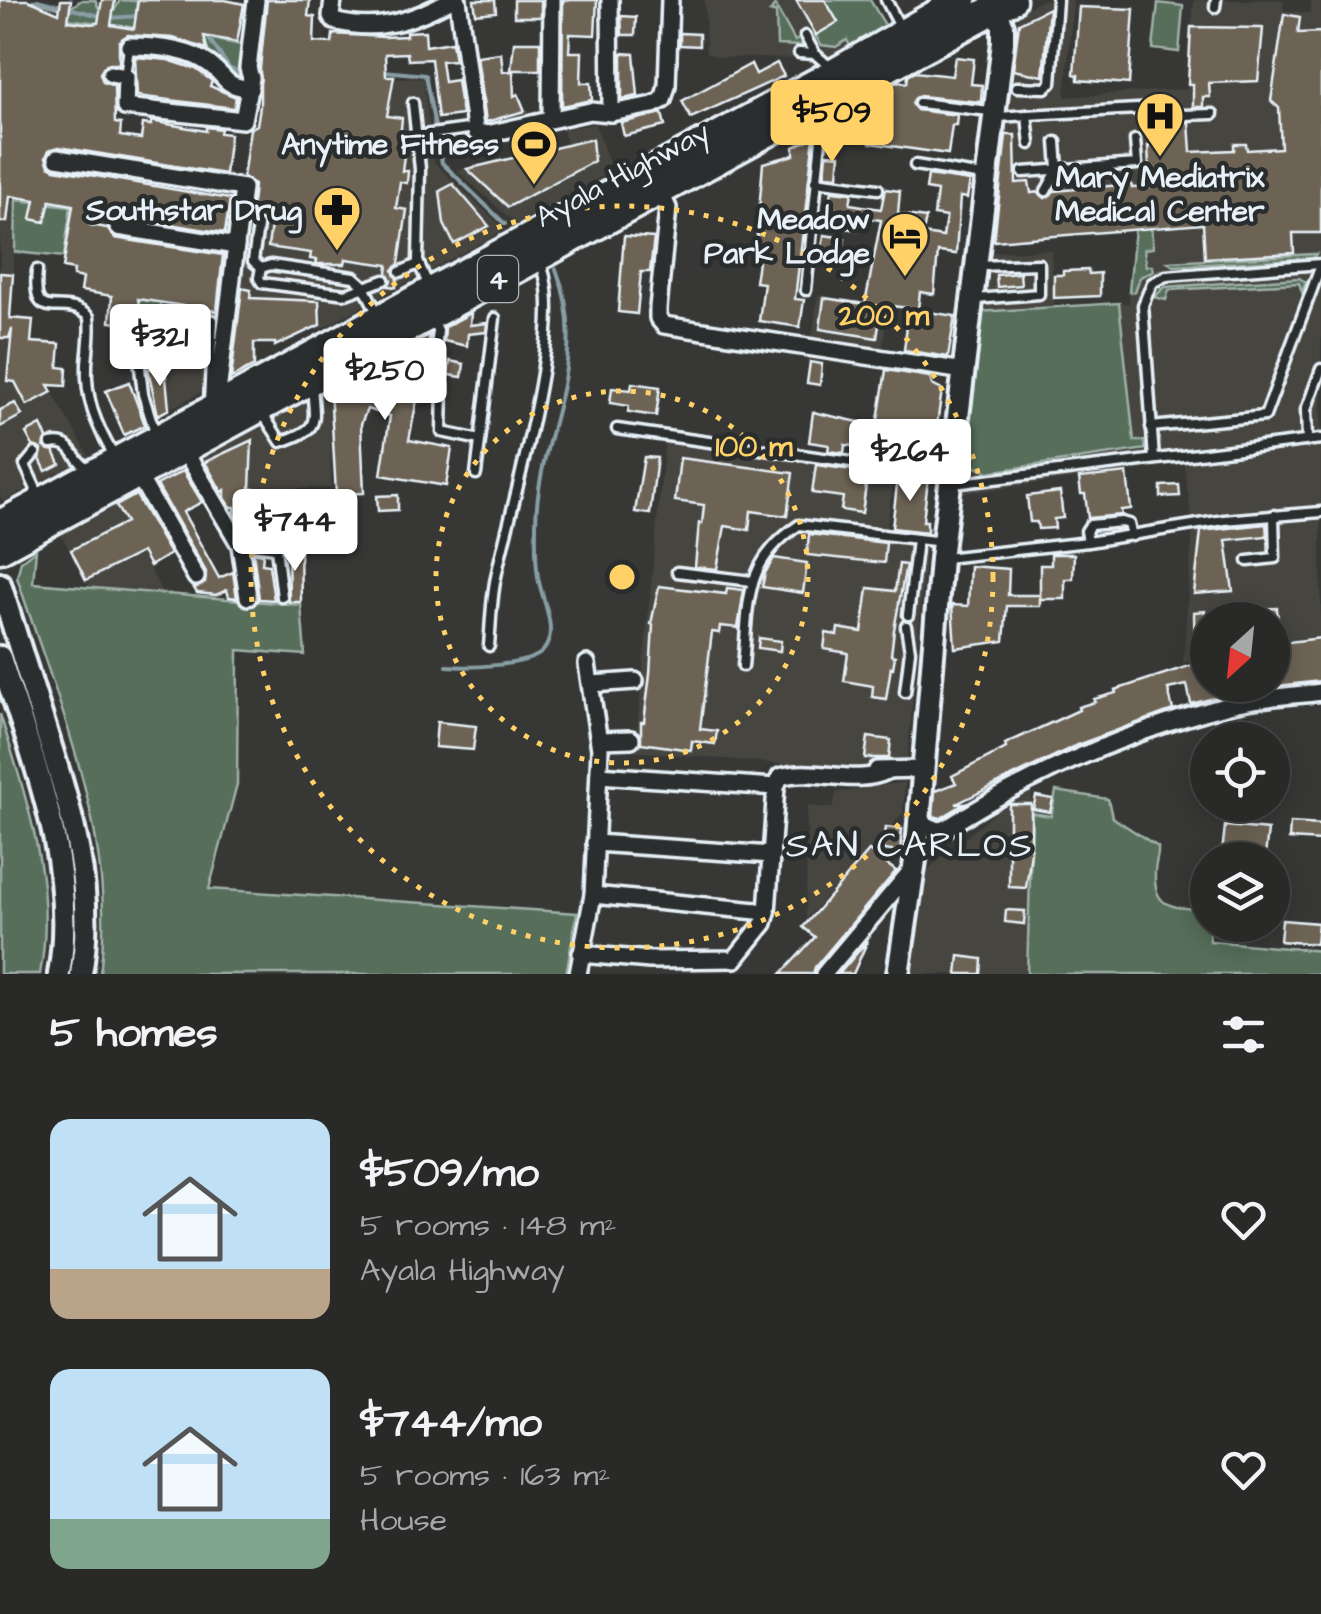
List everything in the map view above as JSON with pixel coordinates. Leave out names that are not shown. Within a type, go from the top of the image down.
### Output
[{"type":"highway","name":"Ayala Highway","points":[[542,246],[825,64],[903,34],[962,0]]},
{"type":"highway","name":"Ayala Highway","points":[[217,419],[259,408],[431,302],[660,191],[1003,4]]},
{"type":"highway","name":"Ayala Highway","points":[[0,525],[217,419],[380,318],[431,302]]},
{"type":"highway","name":"Ayala Highway","points":[[0,548],[120,467]]},
{"type":"street","points":[[118,75],[125,107],[242,120],[246,116],[256,0]]},
{"type":"street","points":[[332,0],[334,21],[390,26],[450,0]]},
{"type":"street","points":[[458,0],[475,128],[476,132],[487,134],[590,111],[653,105],[665,97],[670,0]]},
{"type":"street","points":[[551,120],[552,0]]},
{"type":"street","points":[[610,0],[611,112]]},
{"type":"street","points":[[898,974],[919,822],[942,550],[1004,38],[1003,4]]},
{"type":"street","points":[[129,46],[193,55],[210,65],[229,85],[250,78]]},
{"type":"street","points":[[57,158],[239,186],[244,192],[217,419]]},
{"type":"street","points":[[660,191],[668,208],[658,308],[658,318],[664,326],[964,371]]},
{"type":"street","points":[[125,228],[236,246]]},
{"type":"street","points":[[171,443],[238,543],[248,597]]},
{"type":"street","points":[[120,467],[196,577]]},
{"type":"street","points":[[0,584],[77,838],[84,902],[81,974]]},
{"type":"street","points":[[0,657],[50,817],[58,856],[63,937],[59,974]]},
{"type":"street","points":[[578,974],[593,895],[599,775],[600,740],[587,664]]},
{"type":"street","points":[[592,684],[635,682]]},
{"type":"street","points":[[919,822],[945,829],[994,796],[1088,751],[1232,704],[1321,692]]},
{"type":"street","points":[[600,740],[632,739]]},
{"type":"street","points":[[581,954],[649,967],[706,967],[735,958],[764,922],[767,912],[779,778],[785,774],[844,775],[868,769],[922,770]]},
{"type":"street","points":[[599,775],[776,787]]},
{"type":"street","points":[[595,843],[772,854]]},
{"type":"street","points":[[824,974],[914,867]]},
{"type":"street","points":[[593,895],[767,912]]},
{"type":"lane","points":[[886,0],[903,34]]},
{"type":"lane","points":[[1017,88],[1047,88],[1050,83],[1058,0]]},
{"type":"lane","points":[[805,36],[825,64]]},
{"type":"lane","points":[[118,75],[129,46]]},
{"type":"lane","points":[[799,53],[825,64]]},
{"type":"lane","points":[[806,290],[825,100]]},
{"type":"lane","points":[[413,103],[418,264],[438,331],[435,357],[444,386],[442,432],[480,440]]},
{"type":"lane","points":[[920,104],[994,114],[1156,108],[1184,115],[1213,114]]},
{"type":"lane","points":[[1027,115],[1030,144]]},
{"type":"lane","points":[[417,136],[475,128]]},
{"type":"lane","points":[[1023,172],[1138,164],[1136,140]]},
{"type":"lane","points":[[1046,191],[1058,169],[1056,142]]},
{"type":"lane","points":[[915,165],[988,176]]},
{"type":"lane","points":[[815,181],[878,189]]},
{"type":"lane","points":[[96,214],[130,220],[125,228]]},
{"type":"lane","points":[[258,226],[254,261],[262,268]]},
{"type":"lane","points":[[489,646],[495,582],[543,379],[548,277],[542,246]]},
{"type":"lane","points":[[400,272],[418,264]]},
{"type":"lane","points":[[971,299],[1039,294],[1038,264],[976,266]]},
{"type":"lane","points":[[1152,428],[1265,416],[1321,264],[1163,276],[1156,280],[1143,303],[1154,459]]},
{"type":"lane","points":[[380,318],[363,285],[352,276],[271,265],[262,268],[258,278],[267,285],[346,294],[363,285],[384,280]]},
{"type":"lane","points":[[37,270],[38,300],[44,305],[81,310],[89,316],[90,406],[95,423],[120,467],[86,468],[68,446],[62,442],[51,444]]},
{"type":"lane","points":[[476,474],[495,318]]},
{"type":"lane","points":[[214,320],[208,390],[217,419]]},
{"type":"lane","points":[[136,332],[144,394],[171,443]]},
{"type":"lane","points":[[1307,440],[1306,410],[1321,369]]},
{"type":"lane","points":[[259,408],[281,442],[311,429],[311,378]]},
{"type":"lane","points":[[617,429],[950,480],[1321,439]]},
{"type":"lane","points":[[27,510],[36,489],[26,462],[35,452]]},
{"type":"lane","points":[[743,666],[752,580],[770,546],[799,525],[916,540],[942,550],[1088,542],[1224,520],[1321,512]]},
{"type":"lane","points":[[1248,561],[1275,558],[1274,515]]},
{"type":"lane","points":[[1088,542],[1086,531],[1090,525],[1122,522],[1128,524],[1132,536]]},
{"type":"lane","points":[[908,616],[916,540]]},
{"type":"lane","points":[[238,543],[276,548],[282,597]]},
{"type":"lane","points":[[677,572],[752,580]]},
{"type":"lane","points":[[905,692],[910,651],[906,626]]},
{"type":"shaded area","points":[[705,0],[825,0],[850,46],[813,66],[802,59],[719,57],[706,53]]},
{"type":"shaded area","points":[[1042,0],[1073,0],[1065,97],[1187,89],[1194,0],[1284,0],[1283,10],[1309,13],[1312,0],[1321,0],[1321,636],[1290,641],[1290,602],[1190,602],[1190,661],[1183,663],[1193,528],[1184,464],[958,494],[978,312],[993,252],[1051,250],[1054,306],[1129,303],[1134,228],[986,244],[1017,19],[1023,10]]},
{"type":"shaded area","points":[[290,72],[423,79],[434,162],[505,230],[320,329],[319,301],[235,297],[246,214],[271,217]]},
{"type":"shaded area","points":[[595,124],[612,171],[516,224],[457,171],[567,145],[563,129]]},
{"type":"shaded area","points":[[0,198],[16,200],[8,381],[48,385],[89,456],[3,501],[0,496]]},
{"type":"shaded area","points":[[818,295],[888,306],[882,355],[811,346]]},
{"type":"shaded area","points":[[160,302],[221,311],[215,385],[169,409]]},
{"type":"shaded area","points":[[330,386],[331,488],[228,489],[223,481],[208,488],[196,463]]},
{"type":"shaded area","points":[[665,440],[895,473],[886,530],[927,534],[907,764],[858,771],[635,751]]},
{"type":"shaded area","points":[[115,504],[162,592],[90,587],[60,533]]},
{"type":"shaded area","points":[[905,782],[903,813],[806,919],[807,806],[833,808],[836,793]]},
{"type":"shaded area","points":[[1032,792],[1027,974],[905,974],[921,875],[996,812]]},
{"type":"green space","points":[[32,0],[71,7],[82,0],[95,0],[99,9],[114,11],[120,0],[137,1],[136,13],[204,29],[213,39],[241,45],[240,63],[246,80],[237,82],[210,59],[204,37],[68,19],[69,11]]},
{"type":"green space","points":[[825,0],[870,0],[885,25],[850,46],[847,40],[836,47],[821,45],[815,35],[837,22]]},
{"type":"green space","points":[[1158,3],[1183,6],[1179,52],[1153,49]]},
{"type":"green space","points":[[775,5],[795,41],[802,37],[800,46],[777,45],[776,12],[770,12]]},
{"type":"green space","points":[[16,200],[71,206],[64,257],[15,252]]},
{"type":"green space","points":[[1151,227],[1153,248],[1144,249],[1146,266],[1152,266],[1153,271],[1140,277],[1135,292],[1129,292],[1135,228]]},
{"type":"green space","points":[[1316,254],[1313,258],[1173,266],[1168,262]]},
{"type":"green space","points":[[1299,278],[1306,282],[1302,292],[1299,283],[1169,290],[1166,300],[1154,297],[1165,287]]},
{"type":"green space","points":[[138,299],[160,302],[165,367],[148,369]]},
{"type":"green space","points":[[1119,303],[1134,441],[1144,441],[1146,449],[988,472],[971,465],[969,391],[978,312]]},
{"type":"green space","points":[[36,550],[33,583],[301,605],[305,655],[238,650],[237,784],[209,889],[577,913],[566,974],[100,974],[103,923],[92,821],[66,722],[17,577],[21,561]]},
{"type":"green space","points":[[0,714],[29,810],[42,875],[45,908],[40,974],[0,974]]},
{"type":"green space","points":[[1056,791],[1108,799],[1112,817],[1158,847],[1158,895],[1169,905],[1190,908],[1190,942],[1321,951],[1321,974],[1027,974],[1032,813],[1051,816]]},
{"type":"building","points":[[0,0],[28,0],[59,13],[61,0],[71,0],[68,21],[91,24],[98,23],[102,0],[115,0],[111,25],[134,29],[138,0],[225,0],[244,4],[237,42],[204,36],[207,49],[173,38],[128,35],[119,41],[119,64],[107,64],[100,73],[103,82],[114,86],[115,123],[121,124],[120,136],[141,139],[143,124],[151,125],[151,121],[206,131],[206,127],[221,129],[220,133],[230,134],[225,174],[59,147],[49,150],[46,157],[55,169],[230,199],[225,233],[138,219],[131,212],[93,206],[89,212],[90,225],[107,228],[115,238],[223,255],[217,311],[202,309],[203,367],[186,367],[184,306],[138,299],[142,327],[110,322],[112,296],[81,291],[83,278],[73,276],[74,270],[63,268],[73,205],[50,201],[45,222],[31,219],[35,200],[10,196],[7,222],[0,222]]},
{"type":"building","points":[[267,0],[310,0],[308,16],[315,17],[314,42],[332,43],[333,34],[384,37],[425,31],[426,46],[452,42],[455,60],[441,61],[444,82],[457,80],[462,115],[438,118],[431,59],[408,60],[407,53],[385,54],[386,76],[394,76],[387,116],[402,118],[400,139],[406,140],[402,171],[408,171],[407,183],[400,182],[396,208],[407,210],[399,264],[393,270],[396,287],[388,286],[388,265],[346,259],[345,264],[316,264],[317,260],[310,259],[311,253],[268,247],[272,217],[251,213],[254,185],[243,177],[250,129],[257,125],[260,106]]},
{"type":"building","points":[[474,0],[495,0],[496,12],[476,14]]},
{"type":"building","points":[[514,0],[541,0],[541,17],[514,17]]},
{"type":"building","points":[[563,0],[597,0],[595,35],[570,34],[569,52],[582,52],[581,83],[591,83],[592,100],[562,106]]},
{"type":"building","points":[[796,0],[825,0],[838,22],[816,35]]},
{"type":"building","points":[[1079,7],[1134,9],[1129,84],[1078,80],[1074,74]]},
{"type":"building","points":[[1049,8],[1043,76],[1013,70],[1019,23]]},
{"type":"building","points":[[1284,14],[1300,17],[1298,33],[1321,32],[1321,233],[1293,233],[1294,253],[1205,258],[1203,224],[994,241],[1006,135],[1015,135],[1016,183],[1029,182],[1031,193],[1039,192],[1045,198],[1054,191],[1131,184],[1132,188],[1150,187],[1148,146],[1155,146],[1154,121],[1189,122],[1191,152],[1234,150],[1234,144],[1246,144],[1247,150],[1281,148],[1279,108],[1271,101]]},
{"type":"building","points":[[621,16],[636,17],[635,35],[622,35]]},
{"type":"building","points":[[1191,27],[1263,28],[1258,81],[1209,83],[1210,97],[1203,97],[1203,107],[1193,107],[1193,84],[1188,84]]},
{"type":"building","points":[[680,33],[699,34],[699,46],[680,45]]},
{"type":"building","points":[[514,42],[540,42],[540,70],[511,70]]},
{"type":"building","points":[[501,53],[503,72],[513,71],[514,96],[518,94],[525,111],[486,122],[477,56]]},
{"type":"building","points":[[622,53],[634,54],[638,96],[622,99]]},
{"type":"building","points":[[135,57],[168,60],[196,69],[212,81],[210,86],[236,97],[234,108],[137,96]]},
{"type":"building","points":[[955,57],[974,59],[971,84],[982,85],[981,102],[920,96],[912,103],[917,110],[957,115],[948,154],[870,143],[874,110],[888,111],[891,85],[897,81],[907,83],[908,76],[915,72],[952,76]]},
{"type":"building","points":[[777,63],[784,76],[691,118],[682,101],[751,64],[756,74]]},
{"type":"building","points":[[858,109],[868,127],[852,136],[844,117]]},
{"type":"building","points":[[662,113],[665,126],[624,136],[621,123]]},
{"type":"building","points":[[814,137],[795,299],[804,300],[800,327],[759,321],[764,283],[755,282],[763,163],[794,155],[794,147]]},
{"type":"building","points":[[592,139],[594,161],[508,207],[467,169]]},
{"type":"building","points":[[827,154],[840,155],[838,176],[825,175]]},
{"type":"building","points":[[928,175],[970,181],[967,198],[960,197],[956,254],[938,252],[934,294],[920,292],[918,309],[882,305],[877,338],[820,329],[824,298],[865,304],[881,220],[859,217],[857,230],[845,228],[847,216],[828,212],[832,191],[852,193],[850,204],[881,209],[885,189],[900,191],[898,214],[926,218],[923,232],[896,227],[894,250],[922,253],[924,234],[943,237],[946,217],[934,215],[937,191],[926,189]]},
{"type":"building","points":[[453,184],[489,226],[454,244],[444,224],[440,191]]},
{"type":"building","points":[[824,235],[845,238],[842,258],[821,255]]},
{"type":"building","points":[[624,236],[654,238],[650,272],[641,272],[637,314],[618,312]]},
{"type":"building","points":[[1088,270],[1089,274],[1100,273],[1100,296],[1054,298],[1054,275]]},
{"type":"building","points":[[0,273],[13,274],[10,318],[33,320],[31,342],[60,344],[58,367],[67,368],[66,386],[48,385],[52,392],[27,405],[15,382],[7,381],[12,329],[9,338],[0,338]]},
{"type":"building","points":[[1020,273],[1021,285],[997,287],[996,275]]},
{"type":"building","points":[[242,288],[251,290],[250,298],[319,301],[320,325],[275,346],[254,343],[254,366],[231,378]]},
{"type":"building","points":[[909,309],[955,316],[948,357],[904,350]]},
{"type":"building","points":[[471,313],[470,325],[487,323],[486,332],[468,334],[467,346],[444,341],[445,327]]},
{"type":"building","points":[[430,335],[409,440],[452,448],[446,486],[381,475],[390,416],[367,409],[361,424],[364,493],[336,494],[330,389]]},
{"type":"building","points":[[450,361],[464,364],[462,377],[448,375]]},
{"type":"building","points":[[810,362],[822,364],[820,385],[807,383]]},
{"type":"building","points":[[165,367],[169,409],[158,415],[148,369]]},
{"type":"building","points":[[886,370],[930,377],[932,385],[942,390],[931,466],[872,457],[873,449],[845,445],[844,453],[828,451],[829,445],[809,442],[813,412],[877,426]]},
{"type":"building","points":[[129,382],[145,425],[124,435],[106,391]]},
{"type":"building","points":[[632,383],[660,387],[656,416],[628,412],[629,406],[610,403],[612,388],[631,390]]},
{"type":"building","points":[[15,403],[22,415],[0,427],[0,410]]},
{"type":"building","points":[[41,425],[47,438],[44,447],[54,451],[60,464],[46,471],[40,459],[42,450],[33,446],[26,433]]},
{"type":"building","points":[[252,440],[250,489],[261,489],[261,518],[253,518],[254,534],[246,534],[235,507],[225,498],[225,490],[222,492],[205,462]]},
{"type":"building","points":[[644,457],[657,458],[650,514],[635,512]]},
{"type":"building","points":[[680,458],[793,473],[787,516],[751,511],[749,530],[725,526],[717,569],[695,567],[704,505],[675,501]]},
{"type":"building","points":[[816,465],[868,472],[862,513],[841,510],[843,497],[812,493]]},
{"type":"building","points":[[183,471],[202,502],[183,512],[219,578],[233,572],[237,598],[229,597],[227,590],[216,595],[197,593],[194,588],[205,583],[206,572],[157,485]]},
{"type":"building","points":[[1127,473],[1131,509],[1121,510],[1122,515],[1088,518],[1079,478]]},
{"type":"building","points":[[898,476],[928,480],[923,521],[927,521],[927,532],[892,528]]},
{"type":"building","points":[[1179,485],[1180,496],[1161,497],[1161,486]]},
{"type":"building","points":[[1060,492],[1063,518],[1054,519],[1055,528],[1038,529],[1037,522],[1030,522],[1027,496]]},
{"type":"building","points":[[136,495],[170,554],[150,566],[142,552],[86,580],[71,550],[126,522],[116,506]]},
{"type":"building","points":[[398,495],[398,510],[378,511],[377,496]]},
{"type":"building","points":[[1266,524],[1267,536],[1226,540],[1233,591],[1194,594],[1201,531]]},
{"type":"building","points":[[809,534],[886,543],[884,563],[807,555]]},
{"type":"building","points":[[288,547],[300,547],[301,602],[289,602]]},
{"type":"building","points":[[253,552],[263,554],[262,564],[269,565],[274,600],[259,599]]},
{"type":"building","points":[[1051,554],[1074,554],[1073,579],[1065,579],[1065,599],[1040,599],[1040,565],[1051,565]]},
{"type":"building","points":[[774,558],[807,563],[803,593],[762,587]]},
{"type":"building","points":[[899,564],[906,565],[894,630],[893,668],[886,699],[872,697],[873,686],[844,681],[848,653],[824,649],[826,633],[837,635],[838,628],[862,632],[868,588],[895,591]]},
{"type":"building","points":[[970,566],[1009,569],[1008,595],[1040,595],[1040,606],[1007,606],[1004,641],[955,648],[952,605],[968,606]]},
{"type":"building","points":[[659,586],[726,594],[727,588],[744,590],[738,628],[720,626],[719,633],[712,632],[700,729],[717,731],[715,744],[692,741],[691,750],[641,743],[650,674],[651,624]]},
{"type":"building","points":[[759,638],[781,641],[780,651],[758,648]]},
{"type":"building","points":[[1321,638],[1321,681],[1290,684],[1290,642]]},
{"type":"building","points":[[1190,666],[1190,699],[1187,685],[1168,689],[1173,710],[1077,745],[956,804],[964,804],[941,818],[933,816],[935,791],[956,783],[952,776],[1006,748],[1005,744],[1095,702],[1094,699],[1116,693],[1115,690]]},
{"type":"building","points":[[437,722],[476,726],[473,750],[435,747]]},
{"type":"building","points":[[868,737],[891,740],[889,758],[865,758]]},
{"type":"building","points":[[1036,796],[1053,799],[1050,812],[1033,809]]},
{"type":"building","points":[[1009,804],[1031,804],[1026,888],[1009,887]]},
{"type":"building","points":[[1290,823],[1321,825],[1321,841],[1289,839]]},
{"type":"building","points":[[1225,826],[1268,830],[1267,842],[1223,842]]},
{"type":"building","points":[[886,827],[902,829],[900,852],[883,850]]},
{"type":"building","points":[[869,851],[896,871],[813,974],[781,974],[815,937],[803,927]]},
{"type":"building","points":[[1006,910],[1025,911],[1024,924],[1005,922]]},
{"type":"building","points":[[1290,921],[1318,923],[1316,944],[1290,942]]},
{"type":"building","points":[[868,940],[853,974],[839,974]]},
{"type":"building","points":[[959,956],[982,959],[981,974],[957,974]]},
{"type":"waterway","points":[[37,0],[100,16]]},
{"type":"waterway","points":[[109,18],[139,16]]},
{"type":"waterway","points":[[205,33],[230,69],[245,74]]},
{"type":"waterway","points":[[384,71],[425,75],[442,163],[505,224]]},
{"type":"waterway","points":[[447,666],[512,663],[536,656],[548,643],[550,624],[537,571],[536,524],[569,336],[566,303],[556,269]]},
{"type":"place","name":"Mary Mediatrix Medical Center","points":[[1160,158]]},
{"type":"place","name":"Anytime Fitness","points":[[534,186]]},
{"type":"place","name":"Southstar Drug","points":[[337,252]]},
{"type":"place","name":"Meadow Park Lodge","points":[[905,278]]},
{"type":"district","name":"SAN CARLOS","points":[[910,844]]}]
